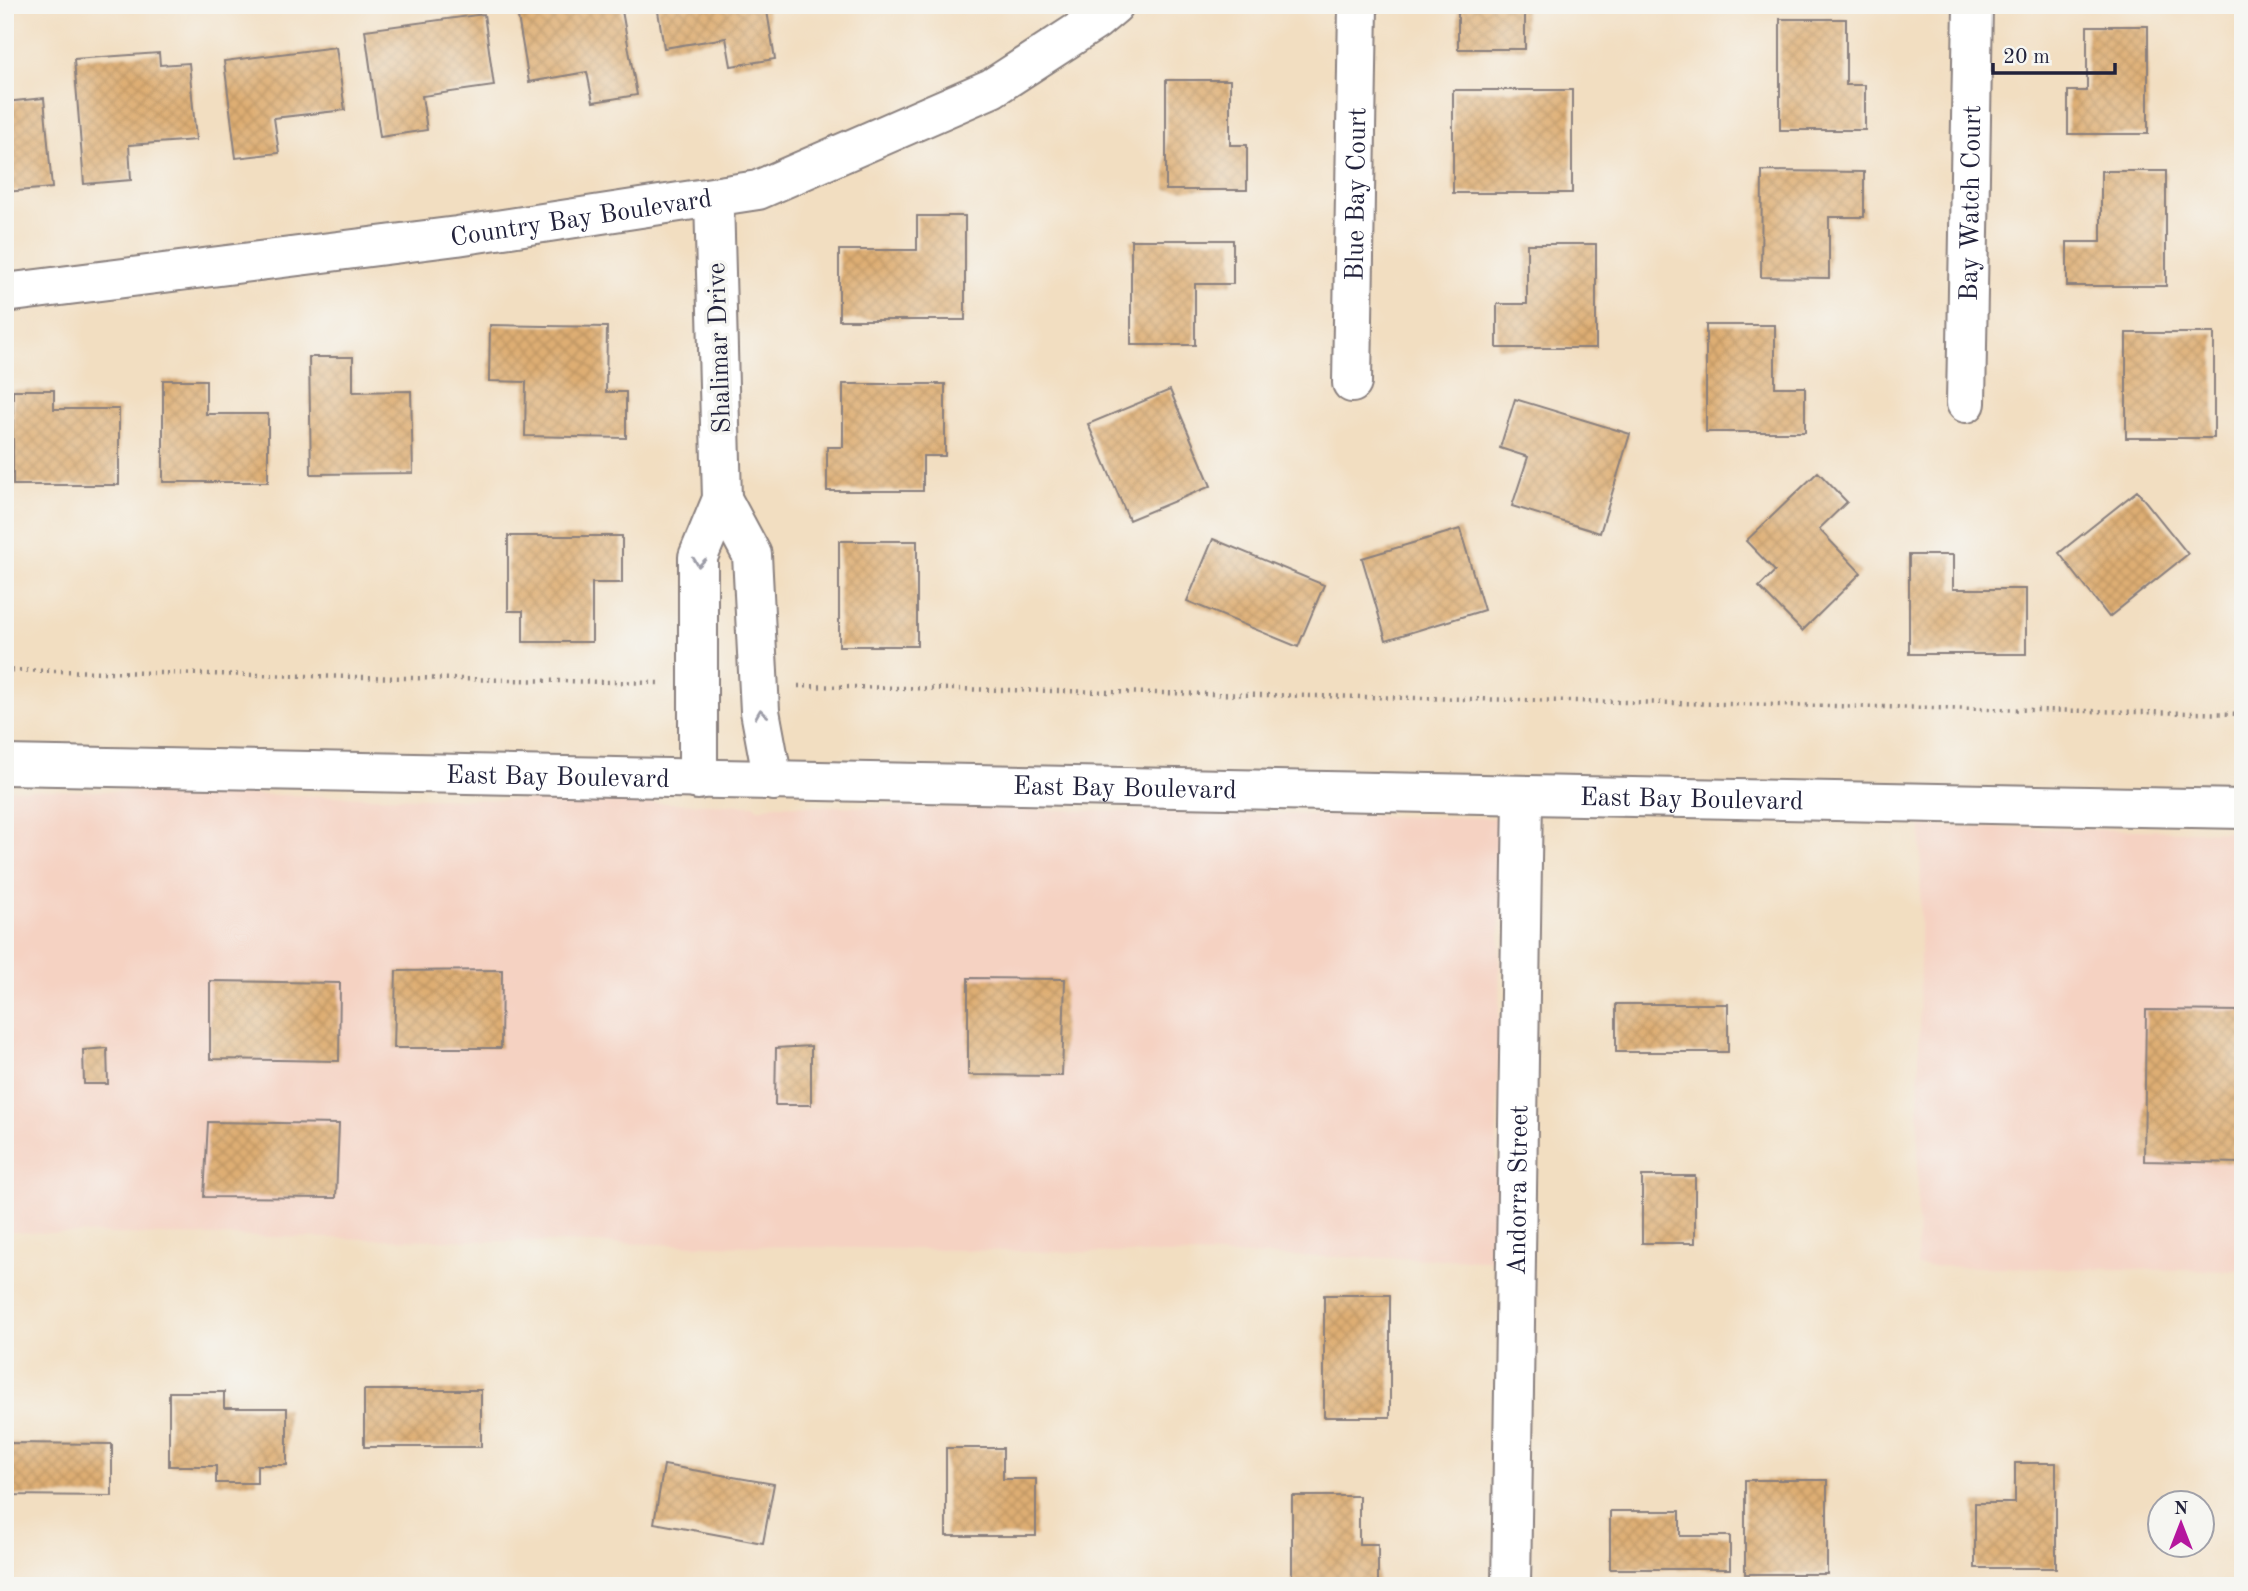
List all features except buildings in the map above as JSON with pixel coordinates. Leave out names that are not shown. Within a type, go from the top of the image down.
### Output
[{"type":"street","name":"Country Bay Boulevard","points":[[5,293],[457,236],[758,190],[992,88],[1095,21],[1114,5]]},
{"type":"street","name":"Blue Bay Court","points":[[1352,383],[1358,5]]},
{"type":"street","name":"Bay Watch Court","points":[[1966,403],[1973,5]]},
{"type":"street","name":"Shalimar Drive","points":[[698,780],[698,557],[722,499],[713,198]]},
{"type":"street","name":"Shalimar Drive","points":[[722,499],[752,555],[758,686],[773,781]]},
{"type":"street","name":"East Bay Boulevard","points":[[5,765],[2243,808]]},
{"type":"street","name":"Andorra Street","points":[[1511,1586],[1523,795]]},
{"type":"path","points":[[5,670],[699,684]]},
{"type":"path","points":[[758,686],[2243,714]]},
{"type":"shaded area","points":[[5,789],[756,805],[757,809],[775,805],[1502,818],[1495,1260],[5,1232]]},
{"type":"shaded area","points":[[1921,826],[2243,832],[2243,1271],[1917,1266]]}]
